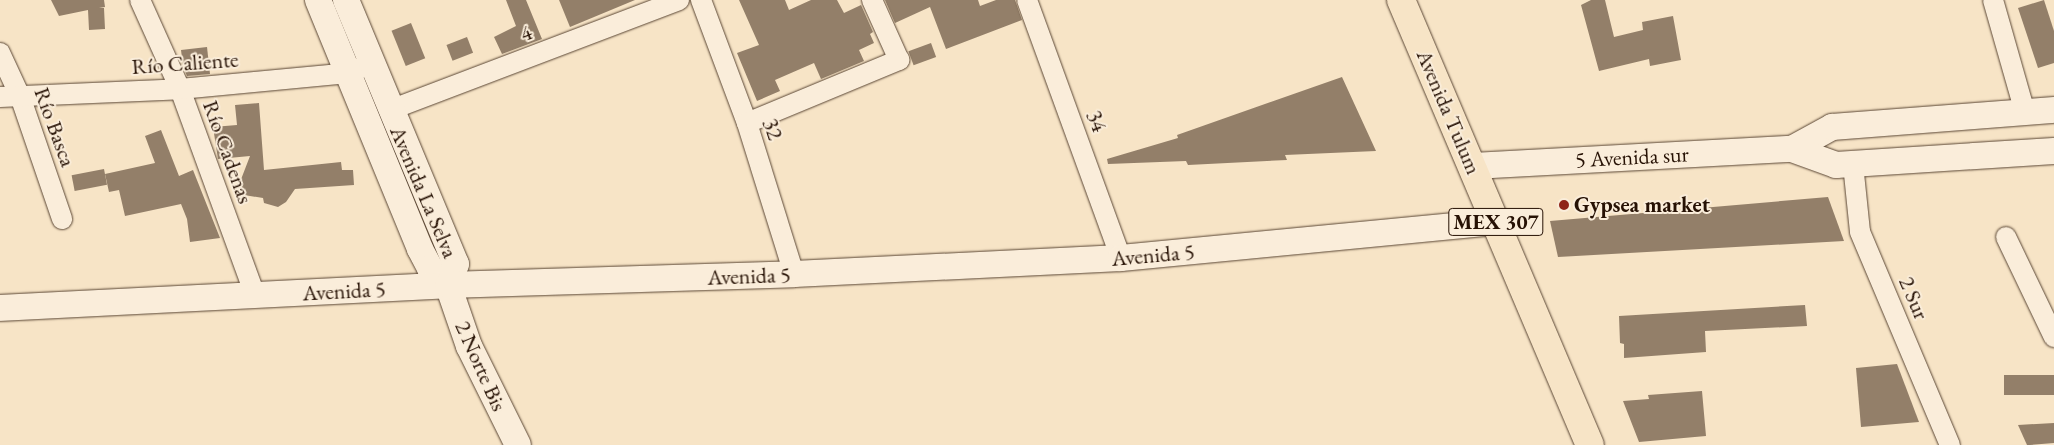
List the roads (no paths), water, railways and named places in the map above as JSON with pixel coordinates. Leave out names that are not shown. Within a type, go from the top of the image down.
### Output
[{"type":"highway","name":"Avenida Tulum","points":[[1401,0],[1590,445]]},
{"type":"street","name":"Río Cadenas","points":[[140,0],[180,89],[255,295]]},
{"type":"street","name":"Avenida La Selva","points":[[318,0],[360,68],[390,110],[456,264],[448,285],[430,268],[420,249],[360,68],[346,0]]},
{"type":"street","name":"4","points":[[390,110],[679,0]]},
{"type":"street","name":"32","points":[[701,0],[747,123],[794,274]]},
{"type":"street","points":[[747,123],[899,60],[872,0]]},
{"type":"street","name":"34","points":[[1027,0],[1121,258]]},
{"type":"street","points":[[1993,0],[2026,112]]},
{"type":"street","name":"Río Basca","points":[[0,53],[20,96],[62,219]]},
{"type":"street","name":"Río Caliente","points":[[0,97],[180,89],[360,68]]},
{"type":"street","points":[[1792,149],[1832,127],[2054,110]]},
{"type":"street","points":[[1792,149],[1836,165],[2054,150]]},
{"type":"street","name":"5 Avenida sur","points":[[1473,166],[1792,149]]},
{"type":"street","name":"2 Sur","points":[[1853,164],[1860,232],[1950,445]]},
{"type":"street","name":"Avenida 5","points":[[0,308],[448,285],[794,274],[1121,258],[1496,222]]},
{"type":"street","points":[[2006,237],[2054,337]]},
{"type":"street","name":"2 Norte Bis","points":[[448,285],[469,346],[518,445]]},
{"type":"place","name":"Gypsea market","points":[[1564,205]]}]
